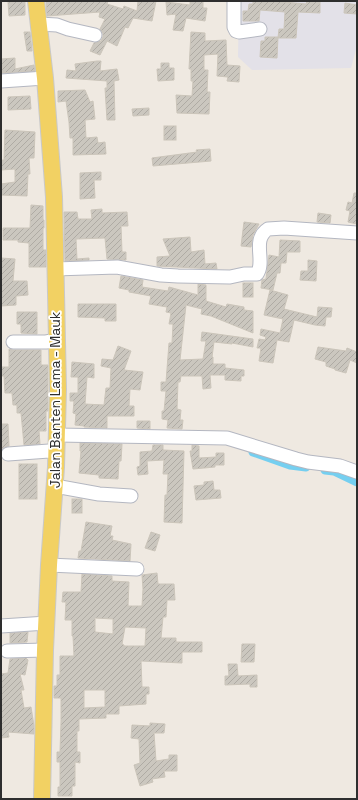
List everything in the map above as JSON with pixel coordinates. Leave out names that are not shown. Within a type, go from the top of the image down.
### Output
[{"type":"main road","name":"Jalan Banten Lama - Mauk","points":[[36,1],[45,78],[54,197],[57,340],[57,435],[45,650],[42,799]]},
{"type":"street","points":[[234,1],[234,27],[236,32],[260,29]]},
{"type":"street","points":[[39,24],[58,25],[68,29],[95,35]]},
{"type":"street","points":[[1,81],[45,78]]},
{"type":"street","points":[[55,269],[117,267],[161,275],[230,277],[244,274],[254,275],[257,274],[260,269],[260,238],[268,229],[284,228],[357,233]]},
{"type":"street","points":[[13,342],[46,342],[57,340]]},
{"type":"street","points":[[57,435],[227,438],[296,459],[340,466],[357,472]]},
{"type":"street","points":[[8,454],[50,451],[56,452]]},
{"type":"street","points":[[55,486],[99,494],[131,496]]},
{"type":"street","points":[[49,565],[137,569]]},
{"type":"street","points":[[1,626],[47,623]]},
{"type":"street","points":[[7,652],[45,650]]},
{"type":"shaded area","points":[[239,1],[357,1],[357,46],[351,68],[252,70],[238,57]]},
{"type":"building","points":[[25,1],[25,15],[9,16],[8,2]]},
{"type":"building","points":[[46,1],[108,1],[107,4],[123,9],[124,6],[137,11],[138,1],[156,1],[152,21],[133,18],[128,28],[125,27],[117,46],[107,41],[100,55],[90,51],[94,43],[101,41],[103,37],[103,33],[100,29],[105,19],[99,17],[100,12],[47,16]]},
{"type":"building","points":[[190,1],[203,1],[203,8],[207,8],[205,21],[186,18],[183,31],[173,30],[176,14],[167,15],[166,2],[190,5]]},
{"type":"building","points":[[253,1],[284,1],[306,4],[307,1],[320,1],[320,13],[298,12],[296,38],[278,38],[279,29],[284,29],[285,12],[260,10],[259,21],[243,21],[243,11],[248,11],[249,4],[253,4]]},
{"type":"building","points":[[345,3],[357,5],[357,14],[344,13]]},
{"type":"building","points":[[24,32],[30,32],[32,51],[27,51]]},
{"type":"building","points":[[191,32],[205,33],[205,41],[226,40],[227,65],[240,66],[239,82],[227,81],[228,77],[217,76],[218,54],[204,55],[204,70],[208,70],[207,92],[210,92],[209,114],[177,113],[176,95],[192,96],[193,81],[191,81],[191,69],[189,69]]},
{"type":"building","points":[[265,37],[278,37],[277,58],[260,57],[261,41],[265,41]]},
{"type":"building","points":[[15,58],[15,69],[34,65],[35,71],[2,73],[1,59]]},
{"type":"building","points":[[101,61],[100,71],[117,69],[119,80],[114,81],[115,120],[107,120],[105,88],[107,88],[107,81],[66,78],[67,70],[76,71],[75,64]]},
{"type":"building","points":[[161,63],[169,63],[169,68],[174,68],[174,80],[158,81],[157,69],[161,69]]},
{"type":"building","points":[[85,90],[90,102],[93,101],[95,119],[85,120],[86,138],[97,137],[98,143],[105,142],[106,154],[73,155],[73,138],[70,138],[66,101],[58,102],[58,91]]},
{"type":"building","points":[[30,96],[31,109],[8,110],[8,97]]},
{"type":"building","points":[[149,108],[149,115],[133,116],[132,109]]},
{"type":"building","points":[[164,126],[176,126],[176,140],[164,140]]},
{"type":"building","points":[[5,130],[35,132],[34,158],[29,158],[30,174],[28,174],[27,196],[1,195],[1,184],[15,182],[15,169],[1,170],[1,160],[4,160]]},
{"type":"building","points":[[210,149],[211,161],[153,166],[152,158]]},
{"type":"building","points":[[101,172],[101,180],[94,180],[95,198],[80,199],[80,173]]},
{"type":"building","points":[[354,193],[357,193],[357,224],[348,222],[350,211],[346,210],[348,202],[352,203]]},
{"type":"building","points":[[31,205],[43,206],[43,250],[46,250],[46,267],[29,267],[29,243],[18,242],[18,240],[3,240],[3,228],[30,228]]},
{"type":"building","points":[[102,209],[102,213],[127,212],[128,226],[121,226],[122,252],[126,252],[126,260],[107,259],[105,238],[76,239],[77,259],[89,258],[89,260],[65,261],[64,212],[77,212],[78,219],[92,219],[91,210]]},
{"type":"building","points":[[318,213],[331,215],[330,223],[317,222]]},
{"type":"building","points":[[244,222],[259,224],[253,235],[251,247],[241,246]]},
{"type":"building","points":[[190,237],[191,252],[204,250],[205,264],[216,263],[217,269],[157,266],[157,257],[170,256],[163,239]]},
{"type":"building","points":[[280,240],[300,241],[300,252],[287,252],[286,263],[281,263],[280,273],[277,273],[273,290],[261,288],[262,280],[266,279],[269,255],[279,257]]},
{"type":"building","points":[[1,258],[15,259],[13,281],[27,281],[28,295],[16,296],[16,305],[1,306]]},
{"type":"building","points":[[308,260],[317,261],[316,281],[300,280],[301,271],[308,271]]},
{"type":"building","points":[[121,276],[143,280],[142,287],[168,291],[169,287],[198,295],[198,284],[206,285],[206,301],[226,307],[227,304],[244,307],[244,310],[253,311],[253,333],[211,316],[201,314],[202,309],[186,305],[180,360],[203,359],[206,341],[201,341],[202,332],[253,339],[253,347],[232,343],[214,342],[212,357],[213,364],[225,364],[225,368],[244,370],[244,376],[241,376],[241,381],[225,380],[225,375],[210,375],[211,388],[203,389],[202,376],[181,376],[180,382],[178,382],[177,409],[181,410],[180,420],[183,420],[182,429],[167,428],[168,420],[162,419],[166,391],[161,391],[161,382],[166,382],[169,343],[172,343],[173,324],[169,324],[171,313],[166,312],[167,307],[149,304],[151,296],[129,292],[129,290],[119,288]]},
{"type":"building","points":[[243,283],[253,283],[253,297],[243,297]]},
{"type":"building","points":[[270,290],[288,295],[284,309],[317,317],[318,307],[332,308],[331,317],[326,317],[325,326],[294,320],[289,342],[277,340],[273,363],[259,361],[261,348],[257,348],[259,339],[265,340],[266,337],[260,335],[261,329],[280,333],[283,319],[264,315]]},
{"type":"building","points":[[78,304],[116,304],[116,321],[105,321],[105,318],[78,317]]},
{"type":"building","points":[[17,312],[37,312],[37,334],[21,333],[21,324],[17,324]]},
{"type":"building","points":[[118,346],[131,351],[124,370],[143,372],[140,390],[130,389],[129,406],[134,406],[134,416],[107,416],[107,428],[75,425],[76,414],[73,413],[74,401],[70,401],[70,393],[78,393],[78,377],[71,377],[72,362],[94,364],[94,378],[87,377],[85,404],[104,405],[106,388],[110,388],[111,368],[101,366],[102,359],[113,360]]},
{"type":"building","points":[[318,347],[346,351],[347,348],[357,352],[357,363],[350,360],[346,373],[335,370],[326,366],[326,362],[315,359]]},
{"type":"building","points":[[9,349],[41,350],[41,365],[48,365],[48,411],[46,411],[46,431],[39,431],[40,444],[24,445],[21,413],[17,413],[17,405],[13,405],[12,393],[5,393],[4,376],[1,376],[1,367],[9,367]]},
{"type":"building","points":[[137,421],[150,421],[150,429],[137,428]]},
{"type":"building","points":[[1,424],[8,424],[9,446],[4,447],[1,450]]},
{"type":"building","points":[[80,443],[122,444],[118,479],[99,478],[99,475],[79,473],[81,451]]},
{"type":"building","points":[[153,445],[163,445],[163,450],[184,451],[182,523],[164,522],[165,495],[167,495],[168,474],[163,474],[164,460],[147,461],[148,474],[138,475],[137,467],[140,466],[140,452],[152,451]]},
{"type":"building","points":[[192,445],[199,446],[199,458],[216,457],[216,453],[224,453],[224,465],[193,469],[190,451],[192,451]]},
{"type":"building","points":[[19,464],[37,464],[37,499],[19,499]]},
{"type":"building","points":[[213,481],[214,490],[220,490],[221,498],[196,500],[194,486],[204,485],[204,482]]},
{"type":"building","points":[[72,499],[82,499],[82,513],[72,513]]},
{"type":"building","points":[[86,522],[112,526],[110,536],[113,536],[112,540],[131,544],[130,561],[78,558],[79,551],[81,551]]},
{"type":"building","points":[[151,532],[160,535],[155,551],[145,548]]},
{"type":"building","points":[[157,573],[158,584],[174,584],[175,600],[167,600],[166,617],[163,617],[161,638],[176,638],[176,642],[202,642],[202,652],[182,652],[182,663],[141,661],[142,687],[149,687],[149,694],[146,694],[146,704],[119,706],[119,714],[106,714],[106,718],[79,719],[79,731],[77,731],[77,752],[80,752],[80,763],[75,762],[75,786],[72,786],[72,796],[58,796],[58,787],[60,787],[60,762],[57,762],[57,752],[60,752],[61,698],[54,698],[54,686],[57,686],[57,675],[60,675],[60,656],[74,656],[72,620],[65,620],[66,602],[62,602],[63,592],[81,592],[82,574],[112,576],[112,581],[129,582],[128,606],[142,606],[142,575]],"holes":[[[95,618],[113,619],[113,634],[95,632]],[[125,627],[146,628],[145,646],[124,646],[122,644]],[[84,690],[105,690],[105,707],[84,708]]]},
{"type":"building","points":[[28,632],[27,642],[10,643],[10,633]]},
{"type":"building","points":[[242,644],[255,644],[254,662],[241,662]]},
{"type":"building","points":[[26,658],[28,660],[25,675],[20,674],[24,690],[21,690],[24,708],[31,707],[34,734],[8,732],[9,737],[1,738],[1,674],[8,673],[10,659]]},
{"type":"building","points":[[228,664],[237,664],[238,676],[257,675],[257,687],[250,687],[250,684],[225,685],[225,676],[229,676]]},
{"type":"building","points":[[150,723],[165,724],[164,733],[154,733],[156,761],[169,759],[169,755],[177,755],[177,771],[164,771],[165,777],[152,779],[153,782],[140,786],[134,765],[140,763],[139,739],[131,738],[132,725],[150,726]]},
{"type":"waterway","points":[[253,452],[290,465],[306,467]]},
{"type":"waterway","points":[[325,470],[334,471],[357,482]]}]
